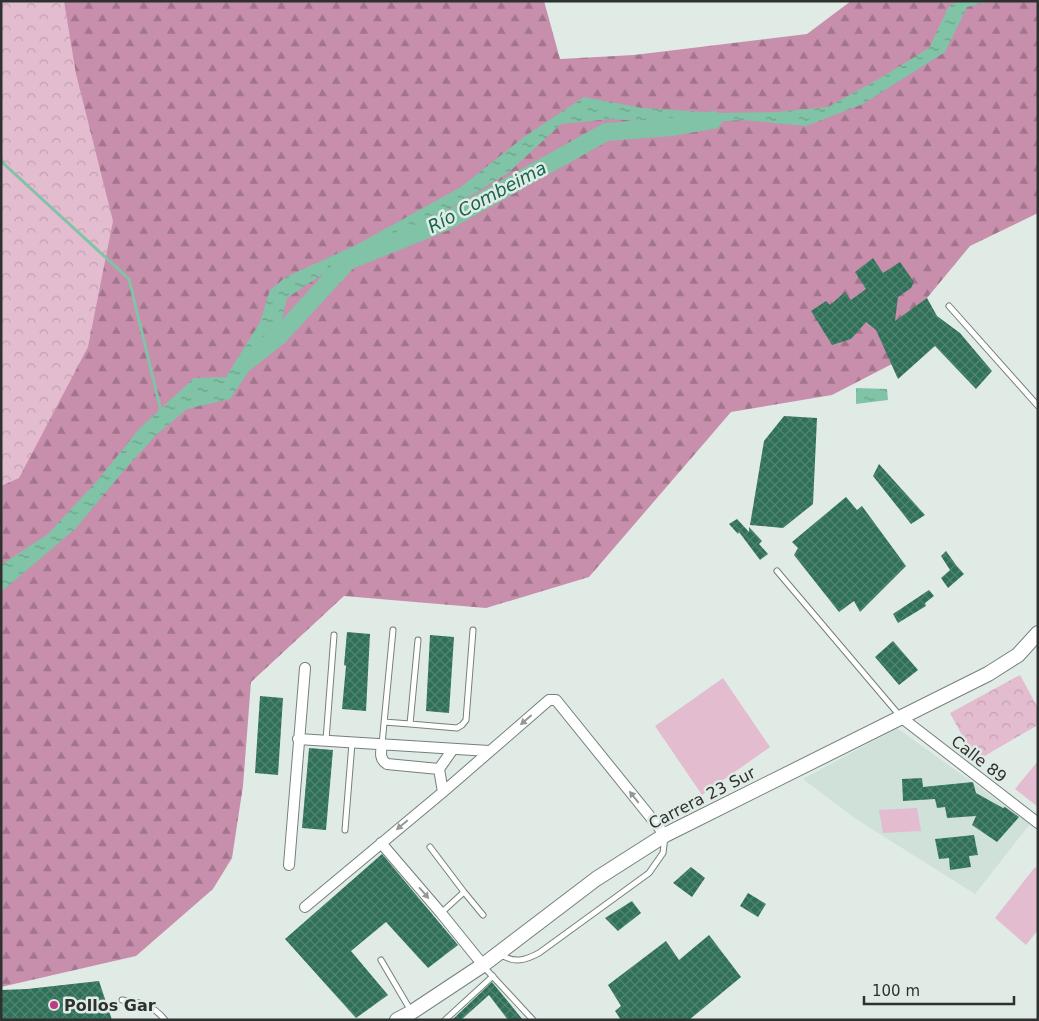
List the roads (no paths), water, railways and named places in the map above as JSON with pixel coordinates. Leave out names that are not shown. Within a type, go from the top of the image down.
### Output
[{"type":"main road","name":"Carrera 23 Sur","points":[[397,1020],[482,965],[596,879],[665,835],[988,674],[1018,654],[1038,633]]},
{"type":"street","points":[[288,865],[305,668]]},
{"type":"street","points":[[305,907],[443,792],[549,700],[556,700],[665,835]]},
{"type":"street","name":"Calle 89","points":[[902,718],[1038,823]]},
{"type":"street","points":[[298,738],[489,751]]},
{"type":"street","points":[[382,744],[381,758],[387,764],[438,769]]},
{"type":"street","points":[[443,792],[438,769],[453,749]]},
{"type":"street","points":[[380,844],[441,913],[482,965]]},
{"type":"lane","points":[[949,306],[1038,406]]},
{"type":"lane","points":[[777,571],[902,718]]},
{"type":"lane","points":[[382,744],[393,630]]},
{"type":"lane","points":[[384,722],[457,728],[462,726],[466,720],[473,630]]},
{"type":"lane","points":[[326,740],[334,635]]},
{"type":"lane","points":[[410,724],[418,640]]},
{"type":"lane","points":[[345,830],[352,742]]},
{"type":"lane","points":[[498,953],[508,960],[517,961],[530,958],[539,953],[649,873],[663,853],[665,835]]},
{"type":"lane","points":[[430,848],[483,915]]},
{"type":"lane","points":[[441,913],[464,892]]},
{"type":"lane","points":[[381,960],[412,1012]]},
{"type":"lane","points":[[482,965],[533,1020]]},
{"type":"lane","points":[[444,1020],[493,976]]},
{"type":"lane","points":[[122,1000],[148,1005],[154,1008],[164,1019]]},
{"type":"water","points":[[959,1],[992,1],[967,7],[945,52],[863,104],[806,126],[743,120],[680,124],[611,119],[561,124],[508,173],[416,229],[317,278],[287,298],[281,324],[230,399],[187,409],[155,436],[75,529],[1,592],[1,565],[48,534],[97,481],[140,428],[194,378],[226,377],[260,322],[270,290],[286,277],[356,245],[461,187],[524,137],[584,97],[642,108],[720,113],[777,112],[828,107],[929,48],[949,6]]},
{"type":"water","points":[[856,388],[887,389],[888,400],[856,404]]},
{"type":"waterway","name":"Río Combeima","points":[[246,362],[279,336],[348,261],[445,222],[606,132],[672,127],[713,120]]},
{"type":"waterway","points":[[1,159],[4,164],[129,279],[161,411]]},
{"type":"place","name":"Pollos Gar","points":[[54,1005]]}]
